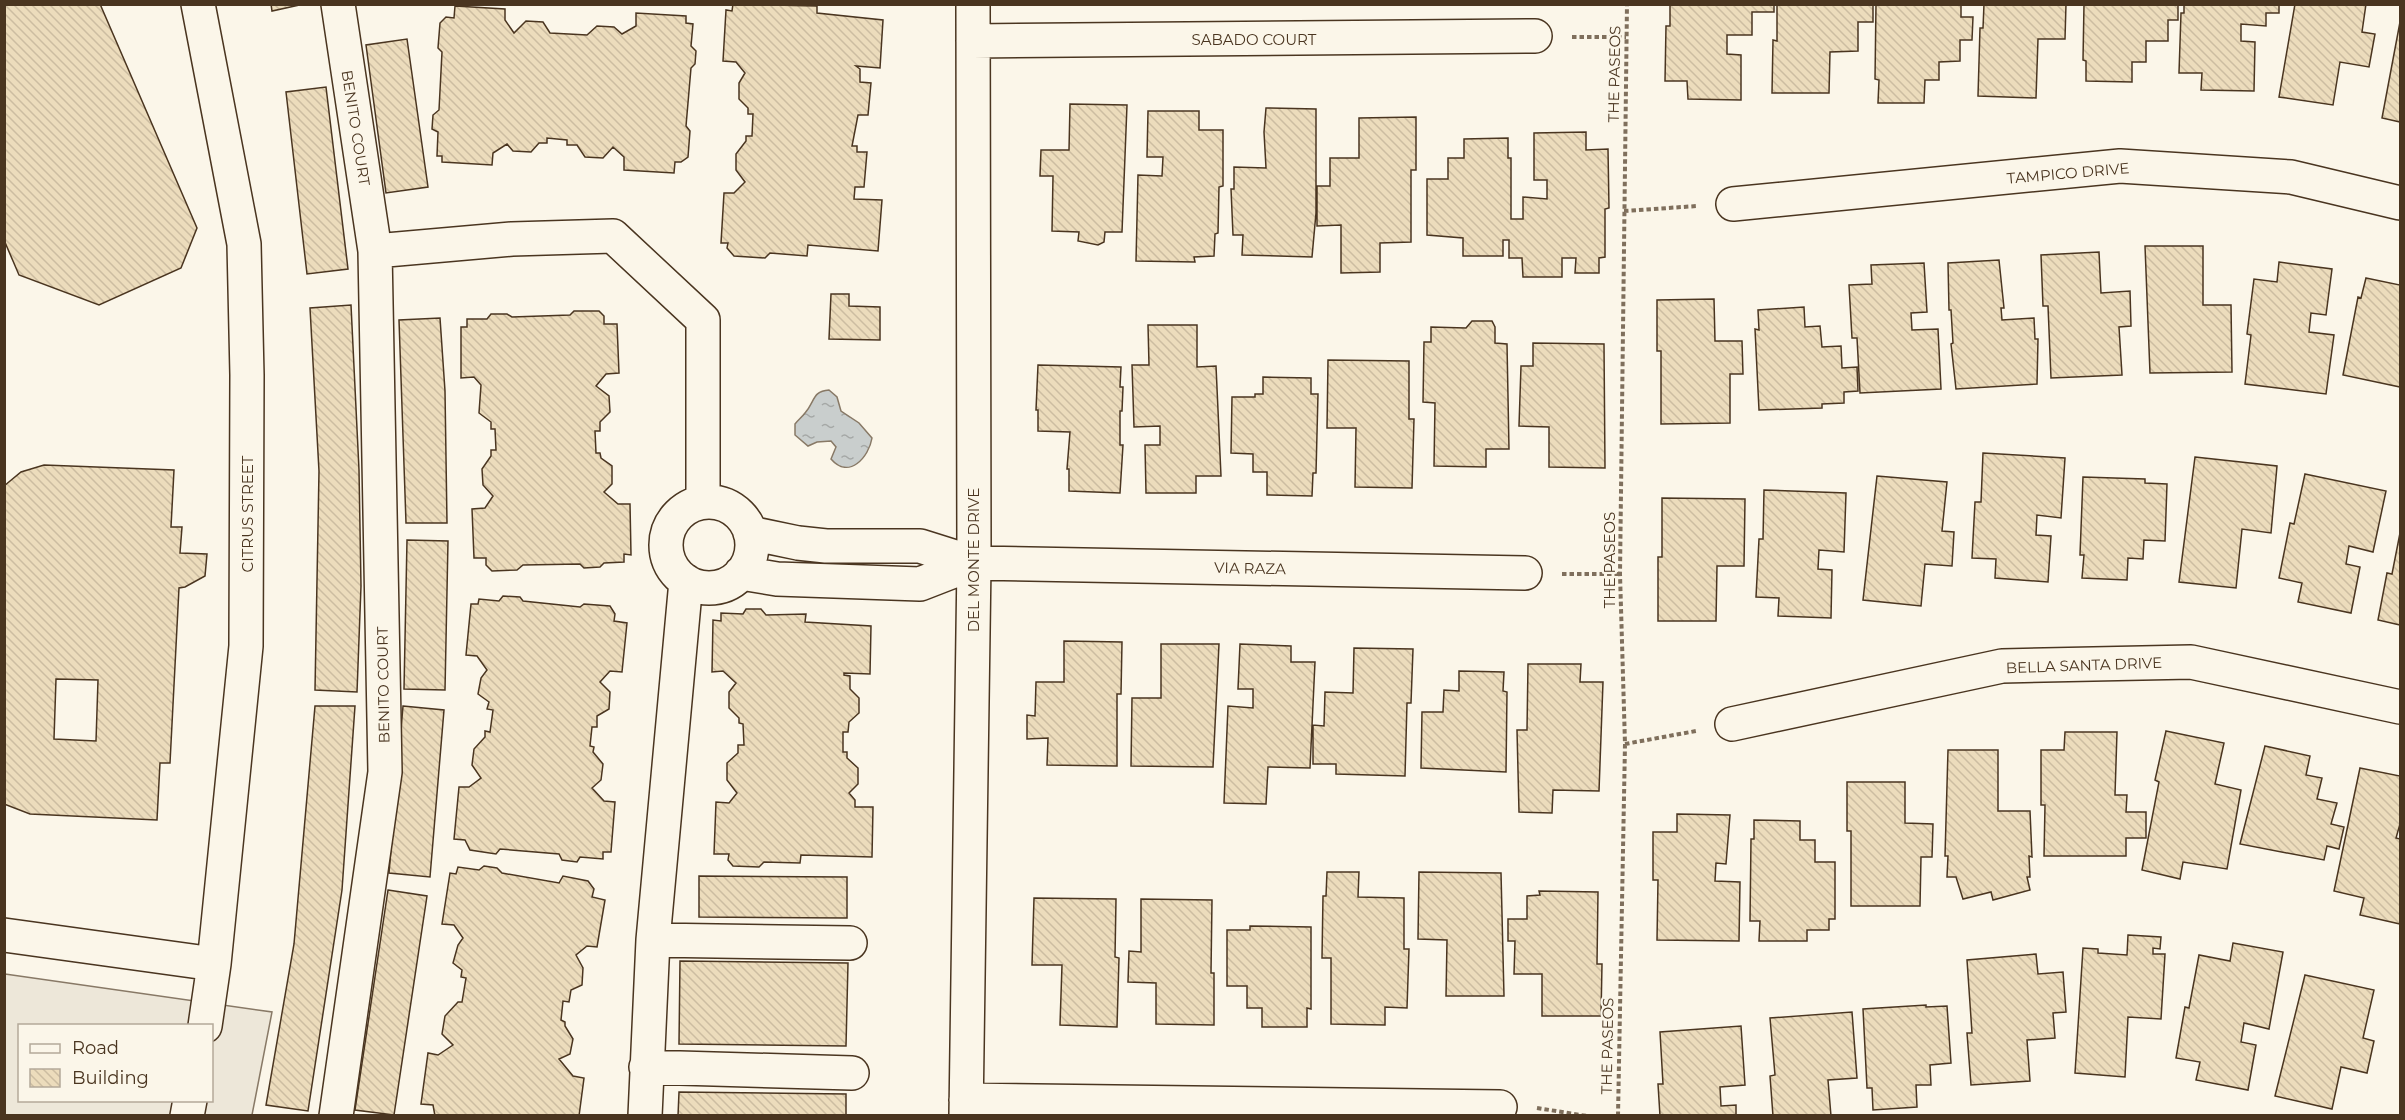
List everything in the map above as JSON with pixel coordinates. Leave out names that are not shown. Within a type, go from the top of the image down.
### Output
[{"type":"street","name":"CITRUS STREET","points":[[198,4],[244,244],[247,375],[246,646],[214,964],[205,1024]]},
{"type":"street","name":"BENITO COURT","points":[[336,1116],[385,772],[375,250],[338,4]]},
{"type":"street","name":"DEL MONTE DRIVE","points":[[966,1108],[974,563],[973,4]]},
{"type":"street","name":"SABADO COURT","points":[[973,41],[1535,36]]},
{"type":"street","name":"TAMPICO DRIVE","points":[[1733,204],[2120,166],[2291,177],[2400,203]]},
{"type":"street","points":[[375,250],[512,239],[613,236],[703,320],[703,502]]},
{"type":"street","points":[[703,502],[718,502],[731,507],[742,516],[750,533],[750,557],[734,580],[721,586],[706,588],[686,581],[671,566],[666,553],[666,539],[670,525],[678,514],[690,506],[703,502]]},
{"type":"street","name":"VIA RAZA","points":[[750,533],[826,546],[920,546],[974,563],[1525,573]]},
{"type":"street","name":"VIA RAZA","points":[[741,573],[777,579],[920,584],[974,563]]},
{"type":"street","points":[[645,1116],[653,940],[686,581]]},
{"type":"street","name":"BELLA SANTA DRIVE","points":[[1732,724],[2002,666],[2191,662],[2400,707]]},
{"type":"street","points":[[4,935],[214,964]]},
{"type":"street","points":[[653,940],[850,943]]},
{"type":"street","points":[[646,1067],[852,1073]]},
{"type":"street","points":[[966,1108],[1500,1107]]},
{"type":"path","name":"THE PASEOS","points":[[1618,1116],[1625,744],[1620,574],[1628,4]]},
{"type":"path","points":[[1535,36],[1626,37]]},
{"type":"path","points":[[1624,211],[1733,204]]},
{"type":"path","points":[[1525,573],[1620,574]]},
{"type":"path","points":[[1625,744],[1732,724]]},
{"type":"path","points":[[1500,1107],[1554,1108],[1587,1116]]},
{"type":"shaded area","points":[[5,974],[272,1012],[252,1115],[5,1116]]},
{"type":"water","points":[[829,390],[837,397],[841,411],[859,423],[872,438],[862,459],[851,467],[838,465],[831,459],[836,447],[831,441],[817,442],[808,446],[795,435],[795,424],[819,392]]},
{"type":"building","points":[[4,4],[100,4],[197,228],[181,268],[99,305],[19,275],[4,240]]},
{"type":"building","points":[[271,4],[304,4],[272,11]]},
{"type":"building","points":[[733,4],[817,6],[817,13],[883,20],[880,68],[856,66],[860,69],[860,82],[871,83],[868,115],[858,115],[852,146],[857,146],[857,152],[867,152],[864,187],[855,187],[854,199],[882,200],[878,251],[808,245],[807,256],[770,253],[765,258],[734,256],[727,248],[728,243],[721,243],[724,193],[734,193],[745,182],[736,170],[736,154],[746,141],[746,136],[752,136],[753,114],[748,114],[748,108],[739,99],[739,83],[745,73],[736,62],[723,61],[726,10],[732,11]]},
{"type":"building","points":[[1670,4],[1774,4],[1774,12],[1752,12],[1752,35],[1727,35],[1727,54],[1741,55],[1741,100],[1688,99],[1687,81],[1665,81],[1666,26],[1670,26]]},
{"type":"building","points":[[1777,4],[1873,4],[1873,22],[1858,22],[1858,51],[1830,52],[1829,93],[1772,93],[1773,40],[1777,41]]},
{"type":"building","points":[[1876,4],[1961,5],[1961,17],[1973,17],[1972,40],[1960,40],[1960,61],[1939,62],[1939,80],[1925,80],[1924,103],[1878,103],[1879,80],[1875,79]]},
{"type":"building","points":[[1984,4],[2066,4],[2065,39],[2038,39],[2036,98],[1978,96],[1980,28],[1983,28]]},
{"type":"building","points":[[2084,4],[2178,4],[2178,20],[2168,20],[2168,41],[2146,41],[2146,62],[2132,62],[2132,82],[2086,81],[2086,61],[2083,60]]},
{"type":"building","points":[[2184,4],[2279,4],[2279,13],[2266,13],[2266,26],[2241,24],[2241,41],[2255,42],[2254,91],[2201,90],[2202,73],[2179,73],[2181,13],[2184,13]]},
{"type":"building","points":[[2295,4],[2366,4],[2362,32],[2375,34],[2369,67],[2340,62],[2333,105],[2279,97]]},
{"type":"building","points":[[455,6],[505,9],[505,20],[514,33],[526,21],[543,22],[550,33],[587,35],[597,26],[614,27],[622,34],[636,26],[636,13],[686,16],[686,23],[693,24],[691,46],[696,51],[695,64],[691,68],[686,126],[690,131],[688,157],[681,162],[675,162],[674,173],[624,170],[624,157],[613,147],[603,158],[585,157],[577,145],[567,145],[567,140],[547,138],[547,143],[539,143],[531,152],[513,151],[507,144],[493,153],[492,165],[442,162],[442,156],[437,156],[438,132],[432,129],[433,115],[439,110],[442,52],[438,48],[440,23],[446,17],[454,18]]},
{"type":"building","points":[[2400,22],[2400,122],[2382,118]]},
{"type":"building","points":[[407,39],[428,187],[386,193],[366,45]]},
{"type":"building","points":[[326,87],[348,269],[307,274],[286,92]]},
{"type":"building","points":[[1070,104],[1127,105],[1122,232],[1105,232],[1104,242],[1098,245],[1078,241],[1079,232],[1052,231],[1053,176],[1040,176],[1041,150],[1069,150]]},
{"type":"building","points":[[1266,108],[1316,109],[1316,213],[1312,257],[1242,255],[1243,235],[1233,235],[1231,189],[1234,189],[1234,167],[1266,168],[1264,132]]},
{"type":"building","points":[[1148,111],[1199,111],[1199,130],[1223,130],[1223,186],[1219,187],[1218,233],[1215,234],[1214,256],[1194,257],[1195,262],[1136,261],[1138,175],[1162,176],[1163,157],[1147,157]]},
{"type":"building","points":[[1416,117],[1416,170],[1411,170],[1411,242],[1380,243],[1380,272],[1341,273],[1341,225],[1317,226],[1317,186],[1330,186],[1330,158],[1359,158],[1359,118]]},
{"type":"building","points":[[1586,132],[1586,150],[1608,149],[1609,208],[1605,209],[1605,257],[1599,258],[1599,273],[1575,273],[1576,258],[1562,258],[1562,277],[1523,277],[1522,258],[1509,258],[1509,240],[1503,240],[1503,256],[1463,256],[1463,238],[1427,235],[1427,179],[1448,179],[1448,158],[1464,158],[1464,139],[1508,138],[1508,158],[1511,158],[1511,219],[1523,219],[1523,197],[1547,199],[1547,180],[1534,180],[1534,133]]},
{"type":"building","points":[[2145,246],[2203,246],[2203,305],[2231,305],[2232,372],[2150,373]]},
{"type":"building","points":[[2099,252],[2101,293],[2130,291],[2131,326],[2119,327],[2122,375],[2051,378],[2048,306],[2043,306],[2041,255]]},
{"type":"building","points":[[1999,260],[2004,308],[2001,308],[2002,320],[2034,318],[2035,339],[2038,339],[2037,384],[1956,389],[1951,344],[1953,343],[1951,310],[1949,310],[1948,263]]},
{"type":"building","points":[[2279,262],[2332,269],[2326,315],[2311,313],[2309,332],[2334,335],[2326,394],[2245,384],[2251,335],[2247,334],[2254,279],[2277,282]]},
{"type":"building","points":[[1924,263],[1927,312],[1911,313],[1912,330],[1938,329],[1941,389],[1860,393],[1857,338],[1852,338],[1849,285],[1872,284],[1871,265]]},
{"type":"building","points":[[2366,278],[2400,285],[2400,387],[2343,375],[2358,297],[2361,298]]},
{"type":"building","points":[[831,294],[849,294],[849,306],[880,307],[880,340],[829,339]]},
{"type":"building","points":[[1714,299],[1715,341],[1742,341],[1743,374],[1730,374],[1730,423],[1661,424],[1661,351],[1657,351],[1657,300]]},
{"type":"building","points":[[351,305],[359,470],[361,586],[357,692],[315,690],[319,471],[310,308]]},
{"type":"building","points":[[1804,307],[1805,327],[1820,326],[1822,347],[1841,346],[1842,368],[1857,367],[1858,391],[1844,392],[1844,403],[1822,404],[1822,408],[1759,410],[1755,329],[1759,330],[1758,310]]},
{"type":"building","points":[[574,311],[599,311],[604,316],[604,324],[617,324],[619,373],[606,374],[596,386],[609,396],[610,412],[600,422],[600,431],[595,431],[596,453],[600,453],[601,458],[612,466],[612,484],[604,492],[618,504],[630,504],[631,555],[624,554],[624,562],[604,563],[600,567],[584,568],[580,564],[523,565],[517,570],[492,571],[486,565],[486,558],[474,558],[472,509],[485,508],[493,496],[483,485],[482,469],[491,456],[491,450],[496,450],[495,429],[491,429],[491,422],[479,413],[481,385],[474,377],[461,378],[461,327],[467,327],[467,319],[487,319],[491,314],[507,314],[512,317],[570,315]]},
{"type":"building","points":[[440,318],[445,391],[447,523],[406,523],[399,320]]},
{"type":"building","points":[[1472,321],[1492,321],[1495,327],[1495,343],[1507,344],[1509,449],[1486,449],[1486,467],[1434,466],[1435,403],[1423,402],[1424,342],[1431,342],[1431,327],[1466,328]]},
{"type":"building","points":[[1148,325],[1197,325],[1197,367],[1216,366],[1221,476],[1196,476],[1196,493],[1146,493],[1145,445],[1160,445],[1160,426],[1134,427],[1132,365],[1149,365]]},
{"type":"building","points":[[1533,343],[1604,344],[1605,468],[1549,467],[1549,427],[1519,426],[1521,366],[1533,366]]},
{"type":"building","points":[[1328,360],[1409,361],[1409,419],[1414,419],[1412,488],[1355,487],[1356,428],[1327,428]]},
{"type":"building","points":[[1038,365],[1121,367],[1120,387],[1123,387],[1120,445],[1123,445],[1120,493],[1069,491],[1069,469],[1067,469],[1070,432],[1038,431],[1038,410],[1036,410]]},
{"type":"building","points":[[1263,377],[1311,378],[1311,394],[1318,394],[1316,473],[1313,473],[1312,496],[1267,495],[1267,472],[1253,472],[1253,454],[1231,453],[1232,397],[1255,397],[1255,394],[1263,394]]},
{"type":"building","points":[[1983,453],[2065,458],[2061,518],[2037,515],[2036,535],[2051,536],[2048,582],[1995,578],[1996,559],[1972,558],[1975,502],[1981,502]]},
{"type":"building","points":[[2195,457],[2277,466],[2271,533],[2242,529],[2236,588],[2179,582]]},
{"type":"building","points":[[44,465],[174,470],[171,527],[182,527],[180,553],[207,554],[205,576],[179,588],[170,763],[160,763],[157,820],[30,814],[4,804],[4,486],[21,472]],"holes":[[[56,679],[98,680],[96,741],[54,739]]]},
{"type":"building","points":[[2305,474],[2386,491],[2373,552],[2349,546],[2346,564],[2360,567],[2351,613],[2298,602],[2302,583],[2279,578],[2290,523],[2294,524]]},
{"type":"building","points":[[1877,476],[1947,482],[1942,531],[1954,532],[1952,566],[1925,564],[1921,606],[1863,600]]},
{"type":"building","points":[[2083,477],[2145,479],[2145,483],[2167,484],[2165,541],[2144,540],[2143,559],[2128,558],[2127,580],[2082,578],[2084,555],[2080,555]]},
{"type":"building","points":[[1764,490],[1846,493],[1844,552],[1819,550],[1818,569],[1832,570],[1831,618],[1778,616],[1779,598],[1756,597],[1759,539],[1763,539]]},
{"type":"building","points":[[1662,498],[1745,499],[1744,566],[1717,566],[1716,621],[1658,621],[1658,557],[1662,557]]},
{"type":"building","points":[[2400,533],[2400,625],[2378,620],[2387,573],[2392,574]]},
{"type":"building","points":[[407,540],[448,541],[445,690],[404,689]]},
{"type":"building","points":[[503,596],[520,597],[523,601],[580,607],[584,604],[610,606],[615,614],[614,621],[627,623],[622,672],[610,671],[600,682],[610,692],[609,709],[597,716],[597,727],[592,727],[590,746],[594,747],[593,752],[603,764],[601,780],[592,788],[604,801],[615,802],[611,852],[603,852],[603,859],[580,857],[577,862],[562,860],[559,854],[500,849],[496,854],[470,850],[465,840],[454,839],[459,787],[469,787],[481,778],[472,765],[474,749],[485,737],[485,731],[490,732],[493,710],[487,709],[489,702],[478,694],[481,678],[487,670],[477,656],[466,655],[471,604],[478,604],[479,599],[499,601]]},
{"type":"building","points":[[746,609],[761,609],[766,615],[806,614],[805,622],[871,626],[870,674],[844,673],[850,676],[850,689],[859,698],[859,713],[849,722],[848,732],[843,732],[843,752],[847,752],[847,758],[858,768],[858,784],[849,793],[855,800],[855,807],[873,807],[872,857],[801,855],[800,863],[764,862],[759,867],[733,866],[728,860],[729,854],[714,854],[716,802],[729,803],[737,793],[727,780],[727,763],[738,753],[738,745],[744,745],[743,724],[739,723],[739,718],[729,708],[729,692],[736,683],[723,671],[712,672],[713,620],[721,621],[721,613],[743,614]]},
{"type":"building","points":[[1064,641],[1122,642],[1121,694],[1117,694],[1117,766],[1047,765],[1048,738],[1027,739],[1027,715],[1035,716],[1036,682],[1064,682]]},
{"type":"building","points":[[1161,644],[1219,644],[1213,767],[1131,766],[1132,698],[1161,698]]},
{"type":"building","points":[[1240,644],[1291,646],[1291,662],[1315,662],[1310,768],[1268,767],[1266,804],[1224,803],[1228,706],[1253,708],[1253,689],[1238,689]]},
{"type":"building","points":[[1354,648],[1413,649],[1411,703],[1407,703],[1405,776],[1336,774],[1336,764],[1313,764],[1313,725],[1324,726],[1325,692],[1353,693]]},
{"type":"building","points":[[1528,664],[1581,664],[1580,682],[1603,682],[1599,791],[1553,790],[1552,813],[1519,812],[1517,730],[1527,730]]},
{"type":"building","points":[[1459,671],[1504,672],[1503,691],[1507,692],[1506,772],[1421,768],[1422,712],[1443,712],[1444,690],[1459,691]]},
{"type":"building","points":[[315,706],[355,706],[342,890],[308,1111],[266,1105],[294,944]]},
{"type":"building","points":[[403,706],[444,710],[430,877],[389,873]]},
{"type":"building","points":[[2166,731],[2224,743],[2215,784],[2241,790],[2227,869],[2183,862],[2180,879],[2142,870],[2159,782],[2155,780]]},
{"type":"building","points":[[2065,732],[2117,732],[2115,795],[2127,795],[2126,812],[2146,812],[2146,838],[2126,838],[2126,856],[2044,856],[2045,805],[2041,805],[2041,750],[2064,750]]},
{"type":"building","points":[[2265,746],[2310,756],[2306,775],[2322,778],[2317,799],[2337,803],[2331,824],[2344,827],[2339,849],[2327,846],[2324,860],[2240,844]]},
{"type":"building","points":[[1948,750],[1998,750],[1998,811],[2030,811],[2032,857],[2029,856],[2030,877],[2027,877],[2030,890],[1993,900],[1991,892],[1963,899],[1956,877],[1947,877],[1948,856],[1945,856]]},
{"type":"building","points":[[2360,768],[2400,776],[2400,824],[2396,838],[2400,839],[2400,924],[2360,915],[2364,898],[2334,891]]},
{"type":"building","points":[[1847,782],[1905,782],[1905,823],[1933,824],[1932,857],[1921,857],[1920,906],[1851,906],[1851,831],[1847,831]]},
{"type":"building","points":[[1677,814],[1730,815],[1726,864],[1716,863],[1715,881],[1740,882],[1739,941],[1657,940],[1658,880],[1653,880],[1653,832],[1677,832]]},
{"type":"building","points":[[1754,820],[1800,821],[1800,840],[1815,840],[1815,862],[1835,862],[1835,919],[1829,919],[1829,930],[1807,930],[1807,941],[1759,941],[1760,921],[1750,921],[1751,839],[1754,839]]},
{"type":"building","points":[[484,866],[497,868],[502,873],[559,883],[563,876],[588,881],[594,889],[592,897],[605,900],[597,947],[587,946],[576,955],[583,968],[582,985],[571,990],[569,1002],[563,1001],[561,1020],[565,1022],[573,1039],[570,1054],[559,1059],[573,1076],[584,1078],[579,1116],[435,1116],[433,1105],[421,1104],[428,1053],[438,1055],[453,1045],[442,1034],[445,1016],[458,1002],[462,1002],[466,978],[461,977],[462,970],[453,963],[458,945],[463,938],[454,925],[442,924],[450,873],[456,874],[458,867],[479,870]]},
{"type":"building","points":[[1327,872],[1359,872],[1358,897],[1404,898],[1404,949],[1409,949],[1407,1008],[1385,1007],[1385,1025],[1331,1024],[1331,958],[1322,958],[1323,896],[1326,896]]},
{"type":"building","points":[[1419,872],[1501,873],[1504,996],[1446,996],[1447,940],[1418,939]]},
{"type":"building","points":[[699,876],[847,877],[847,918],[699,917]]},
{"type":"building","points":[[388,890],[427,896],[394,1115],[355,1110]]},
{"type":"building","points":[[1539,891],[1598,892],[1597,964],[1602,964],[1601,1016],[1542,1016],[1542,974],[1514,974],[1515,941],[1508,941],[1508,919],[1527,919],[1527,896],[1540,895]]},
{"type":"building","points":[[1034,898],[1116,899],[1115,957],[1119,958],[1117,1027],[1060,1025],[1062,965],[1032,965]]},
{"type":"building","points":[[1141,899],[1212,900],[1211,973],[1214,973],[1214,1025],[1156,1024],[1156,983],[1128,982],[1129,951],[1141,952]]},
{"type":"building","points":[[1250,926],[1311,927],[1311,1009],[1307,1008],[1307,1027],[1262,1027],[1262,1008],[1247,1008],[1247,986],[1227,986],[1227,930],[1250,930]]},
{"type":"building","points":[[2128,935],[2161,937],[2160,949],[2153,948],[2153,954],[2165,954],[2161,1019],[2128,1017],[2125,1077],[2075,1073],[2083,948],[2098,949],[2098,953],[2127,955]]},
{"type":"building","points":[[2233,943],[2283,952],[2269,1029],[2244,1023],[2241,1042],[2256,1045],[2248,1090],[2196,1080],[2200,1062],[2176,1058],[2185,1007],[2189,1008],[2199,955],[2230,961]]},
{"type":"building","points":[[2036,954],[2038,974],[2063,972],[2066,1012],[2053,1013],[2055,1038],[2027,1040],[2030,1081],[1971,1085],[1967,1033],[1972,1033],[1967,960]]},
{"type":"building","points":[[680,961],[848,963],[846,1046],[679,1044]]},
{"type":"building","points":[[2305,975],[2374,990],[2363,1038],[2374,1041],[2367,1073],[2341,1067],[2332,1109],[2275,1096]]},
{"type":"building","points":[[1926,1005],[1926,1007],[1947,1006],[1951,1063],[1930,1065],[1931,1085],[1916,1085],[1917,1107],[1873,1110],[1872,1088],[1867,1088],[1863,1009]]},
{"type":"building","points":[[1852,1012],[1857,1078],[1828,1080],[1831,1116],[1773,1116],[1770,1076],[1775,1075],[1770,1018]]},
{"type":"building","points":[[1741,1026],[1745,1085],[1720,1087],[1721,1106],[1736,1105],[1736,1116],[1660,1116],[1658,1084],[1663,1084],[1660,1032]]},
{"type":"building","points":[[679,1092],[846,1094],[846,1116],[678,1116]]}]
